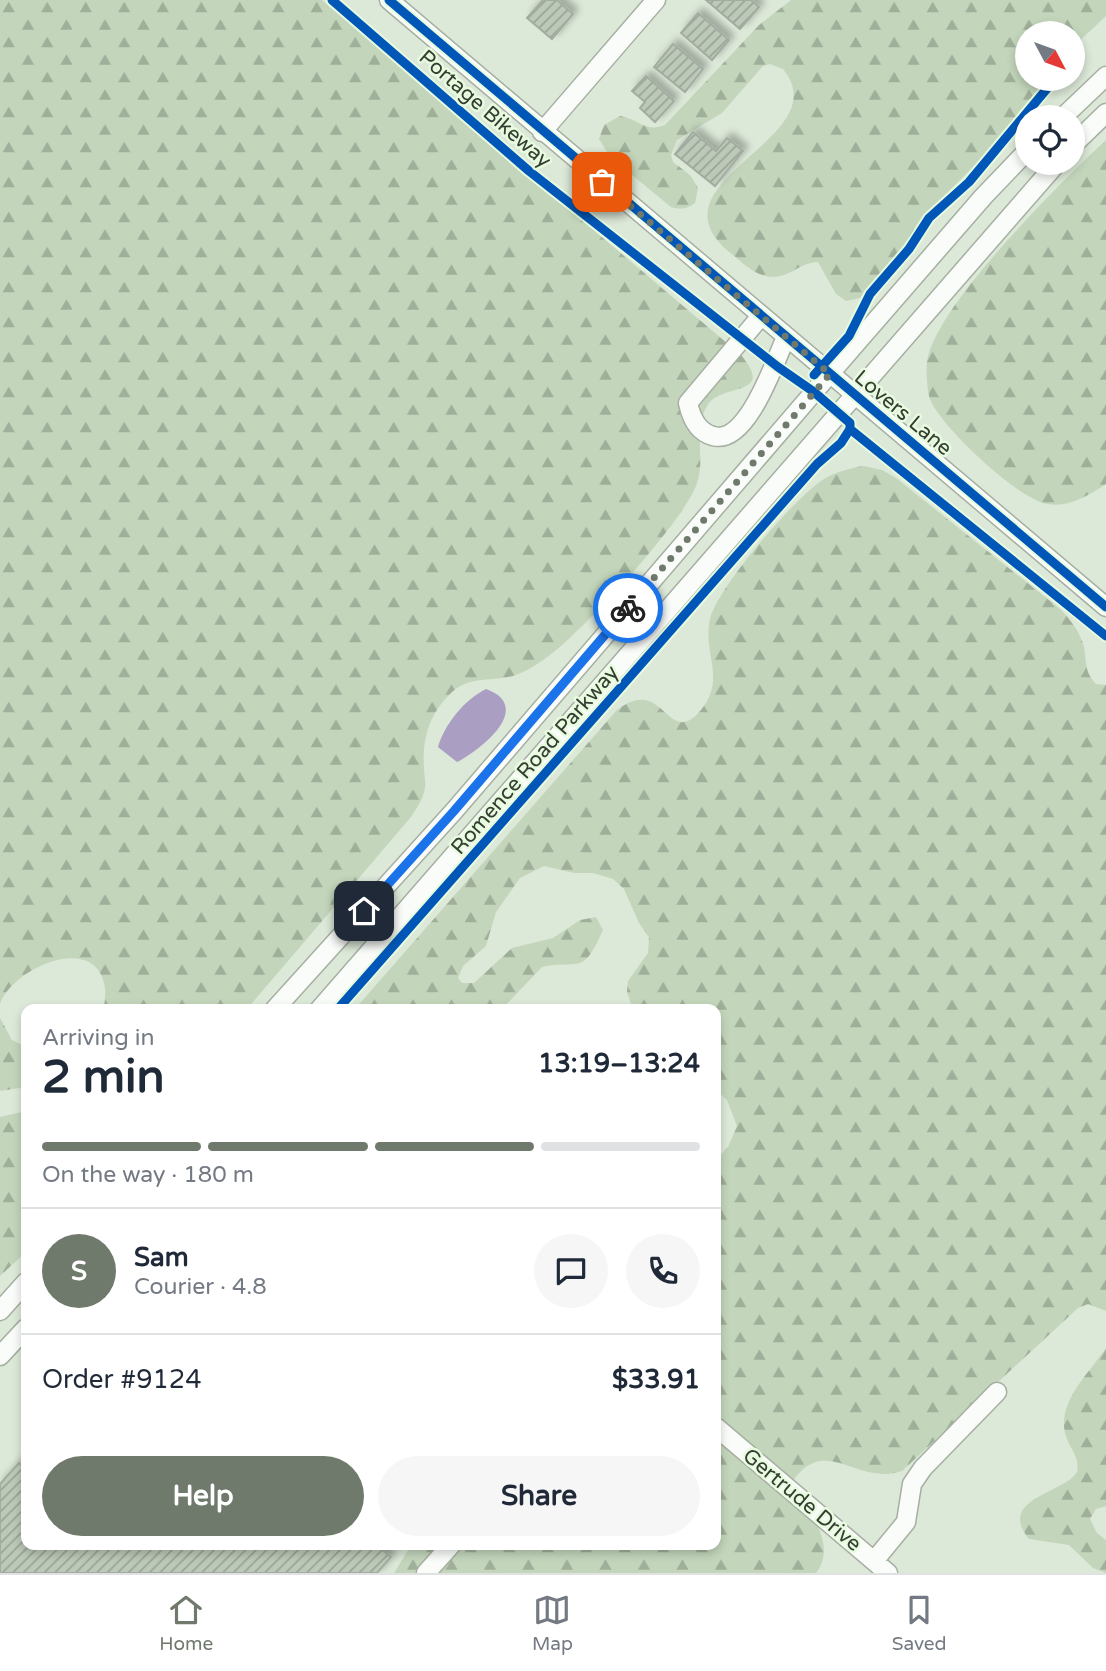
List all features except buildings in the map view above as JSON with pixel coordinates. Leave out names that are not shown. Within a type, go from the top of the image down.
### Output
[{"type":"street","name":"Lovers Lane","points":[[389,0],[1106,607]]},
{"type":"street","points":[[542,132],[656,0]]},
{"type":"street","points":[[1076,105],[1106,76]]},
{"type":"street","points":[[1085,133],[1106,113]]},
{"type":"street","name":"Romence Road Parkway","points":[[279,1004],[454,811],[983,197],[1015,164]]},
{"type":"street","name":"Romence Road Parkway","points":[[324,1004],[1045,175]]},
{"type":"street","points":[[761,316],[688,404],[691,417],[705,434],[720,438],[734,432],[752,411],[786,337]]},
{"type":"street","points":[[0,1311],[21,1288]]},
{"type":"street","points":[[0,1356],[21,1333]]},
{"type":"street","points":[[874,1561],[906,1522],[912,1484],[922,1468],[997,1392]]},
{"type":"street","name":"Gertrude Drive","points":[[721,1431],[888,1573]]},
{"type":"street","points":[[426,1573],[447,1550]]},
{"type":"green space","points":[[0,0],[322,0],[741,355],[753,378],[749,384],[723,394],[707,406],[700,425],[699,473],[689,500],[654,547],[608,600],[565,642],[536,665],[513,676],[464,684],[442,703],[428,728],[424,758],[425,788],[411,817],[251,1004],[104,1004],[105,988],[99,971],[87,961],[72,958],[54,961],[21,978],[8,990],[0,1004]]},
{"type":"green space","points":[[791,0],[1106,0],[1106,16],[1085,36],[1085,21],[1015,21],[1015,91],[1040,91],[1028,105],[1015,105],[1015,120],[985,155],[938,202],[867,291],[860,298],[846,301],[836,294],[818,262],[806,264],[779,276],[766,276],[749,268],[728,251],[709,226],[710,202],[724,181],[769,139],[787,117],[794,94],[783,69],[770,64],[763,66],[722,113],[677,140],[671,155],[673,162],[690,175],[698,188],[695,203],[687,208],[671,207],[610,157],[599,139],[604,125],[620,116],[652,127],[665,125],[759,25]]},
{"type":"green space","points":[[1106,140],[1106,484],[1086,496],[1055,505],[1034,499],[1018,490],[964,443],[930,399],[927,362],[935,338],[975,278],[1032,213],[1070,175],[1085,175],[1085,161]]},
{"type":"green space","points":[[864,466],[882,470],[896,478],[1060,609],[1080,636],[1089,675],[1096,684],[1106,685],[1106,1311],[1088,1304],[1078,1308],[902,1471],[886,1474],[870,1472],[829,1461],[816,1462],[803,1469],[791,1484],[812,1515],[822,1538],[822,1562],[816,1573],[394,1573],[408,1550],[721,1550],[721,1155],[728,1147],[737,1126],[727,1100],[721,1095],[721,1004],[631,1004],[627,992],[628,981],[648,953],[649,937],[639,923],[624,889],[613,879],[593,873],[574,873],[544,866],[520,878],[496,912],[486,946],[463,966],[458,978],[462,983],[474,983],[512,948],[553,938],[580,920],[596,917],[603,930],[585,960],[542,967],[507,1004],[359,1004],[616,711],[632,701],[645,700],[680,722],[689,720],[701,710],[712,687],[708,631],[710,619],[727,586],[759,544],[795,504],[824,479]]},
{"type":"green space","points":[[0,1018],[12,1040],[21,1044],[21,1088],[0,1091]]},
{"type":"green space","points":[[21,1112],[21,1257],[0,1276],[0,1117]]},
{"type":"green space","points":[[1106,1348],[1106,1506],[1096,1509],[1090,1519],[1097,1533],[1106,1540],[1106,1573],[1093,1568],[1069,1545],[1029,1539],[1021,1525],[1021,1514],[1036,1498],[1070,1480],[1077,1472],[1076,1457],[1066,1436],[1065,1412],[1076,1389]]},
{"type":"shaded area","points":[[486,689],[501,698],[506,707],[505,716],[500,726],[483,744],[457,762],[438,747],[441,738],[450,721],[463,706]]},
{"type":"cycle path","name":"Portage Bikeway","points":[[332,0],[529,171],[778,367],[814,392],[850,423],[850,429],[1106,636]]},
{"type":"cycle path","name":"Portage Bikeway","points":[[389,0],[1106,607]]},
{"type":"cycle path","points":[[814,375],[849,336],[870,294],[909,249],[929,218],[969,182],[1045,91]]},
{"type":"cycle path","points":[[342,1004],[817,464],[841,443],[850,429]]},
{"type":"way so far","points":[[602,182],[830,374],[628,608]]},
{"type":"route","points":[[364,911],[454,811],[628,608]]}]
